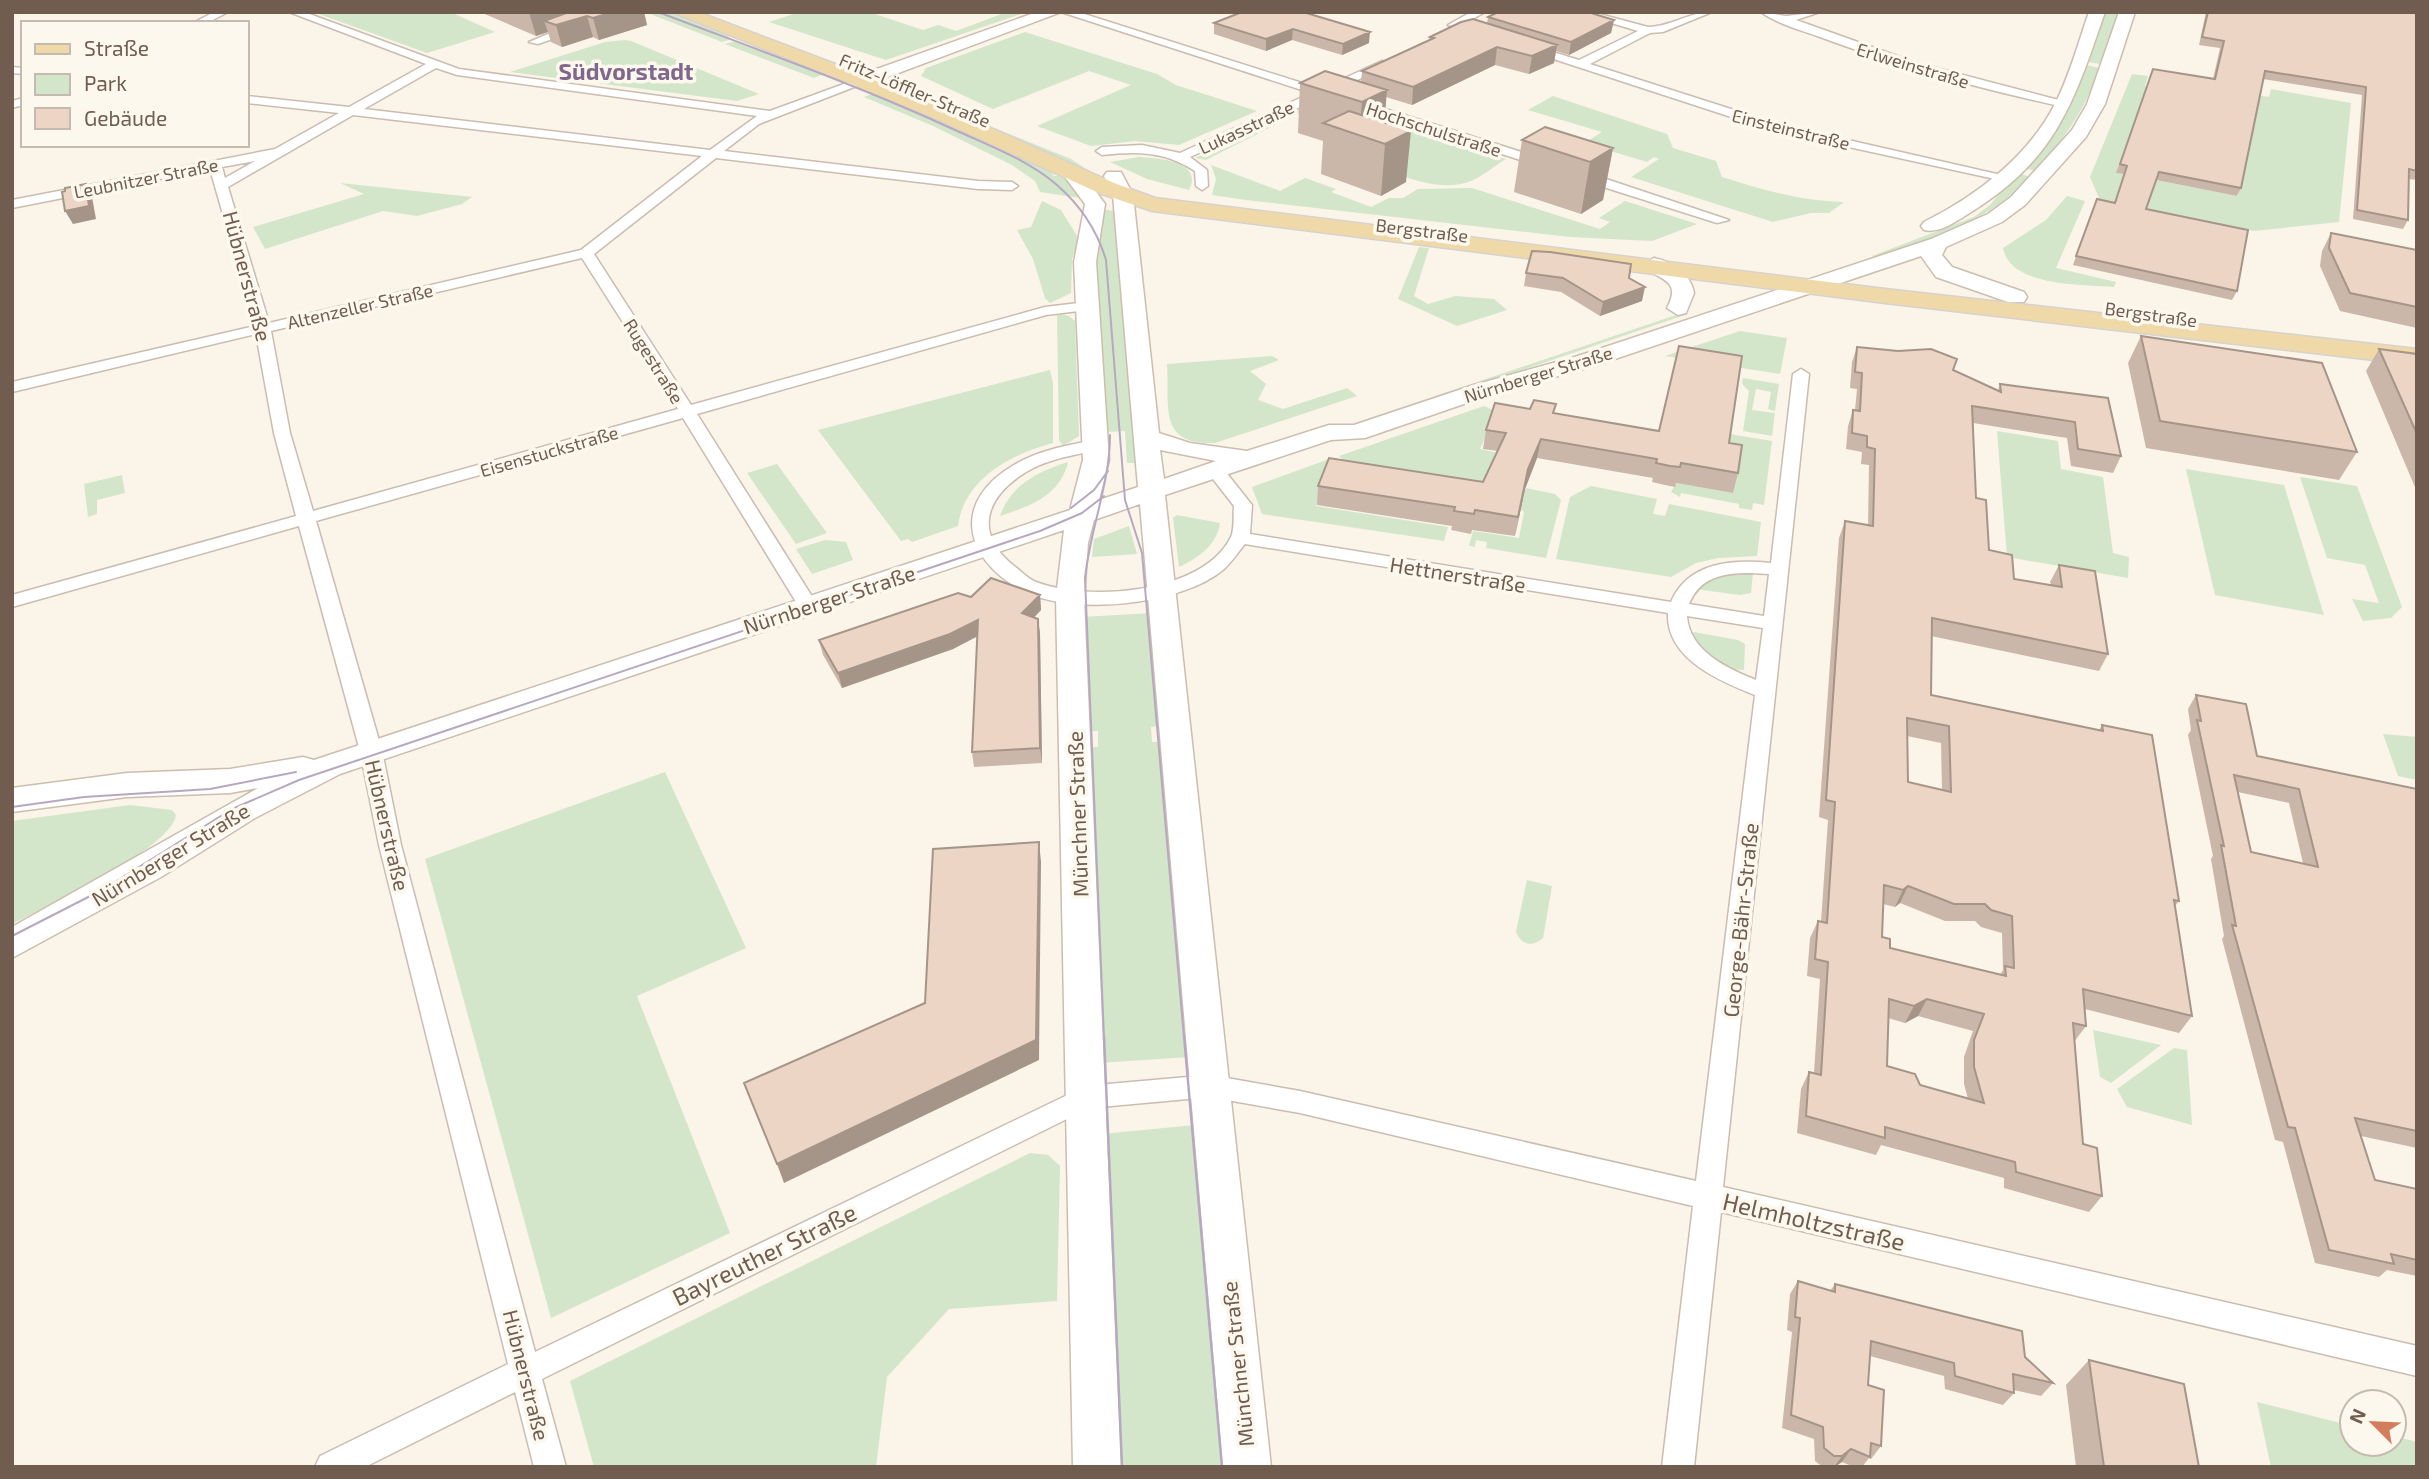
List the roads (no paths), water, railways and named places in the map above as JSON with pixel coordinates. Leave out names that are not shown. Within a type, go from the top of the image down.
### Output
[{"type":"main road","name":"Fritz-Löffler-Straße","points":[[681,12],[873,76],[1072,173]]},
{"type":"main road","name":"Fritz-Löffler-Straße","points":[[713,12],[1071,154],[1118,186]]},
{"type":"main road","points":[[873,76],[1053,12]]},
{"type":"main road","points":[[1847,264],[1966,209],[2031,150],[2064,103],[2097,12]]},
{"type":"main road","points":[[1880,273],[2008,210],[2065,152],[2096,104],[2127,12]]},
{"type":"main road","name":"Bergstraße","points":[[1072,173],[1118,186],[1239,209],[1558,246],[1735,261],[1805,277]]},
{"type":"main road","name":"Münchner Straße","points":[[1072,173],[1095,204],[1093,228],[1084,262],[1096,460],[1073,543],[1070,597],[1097,1467]]},
{"type":"main road","name":"Bergstraße","points":[[1118,186],[1152,204],[1767,279],[1805,277],[1847,264],[1880,273],[2016,297],[2417,347]]},
{"type":"main road","name":"Münchner Straße","points":[[1118,186],[1160,593],[1165,615],[1247,1467]]},
{"type":"main road","points":[[1938,243],[1931,255],[1944,272],[2016,297]]},
{"type":"main road","points":[[1654,264],[1670,273],[1684,287],[1685,296],[1678,309]]},
{"type":"main road","points":[[1805,277],[2417,357]]},
{"type":"main road","name":"Nürnberger Straße","points":[[1329,432],[1356,433],[1746,307],[1805,277]]},
{"type":"main road","name":"Nürnberger Straße","points":[[12,944],[84,906],[243,809],[329,765],[1329,432],[1351,417],[1767,279]]},
{"type":"main road","points":[[1146,437],[1187,450],[1249,459]]},
{"type":"main road","name":"Nürnberger Straße","points":[[12,800],[127,785],[230,781],[329,765]]},
{"type":"main road","points":[[192,783],[210,789],[217,802],[210,822],[196,838]]},
{"type":"street","points":[[203,21],[223,12]]},
{"type":"street","points":[[294,12],[457,72],[768,114]]},
{"type":"street","points":[[534,42],[583,23],[625,12]]},
{"type":"street","name":"Hochschulstraße","points":[[1066,12],[1722,219]]},
{"type":"street","points":[[1480,12],[1453,25],[1456,32],[1487,36]]},
{"type":"street","points":[[1579,12],[1648,30],[1659,30],[1707,12]]},
{"type":"street","name":"Erlweinstraße","points":[[1766,12],[1937,75],[2064,103]]},
{"type":"street","points":[[1785,20],[1815,12]]},
{"type":"street","points":[[1582,63],[1648,30]]},
{"type":"street","name":"Einsteinstraße","points":[[1521,46],[1582,63],[1775,127],[2004,177]]},
{"type":"street","name":"Lukasstraße","points":[[1183,156],[1396,59]]},
{"type":"street","points":[[352,111],[433,65]]},
{"type":"street","points":[[586,253],[713,153],[768,114],[873,76]]},
{"type":"street","points":[[248,99],[988,186],[1012,186]]},
{"type":"street","name":"Hübnerstraße","points":[[223,184],[352,111]]},
{"type":"street","points":[[1102,151],[1144,149],[1183,156],[1201,170],[1202,186]]},
{"type":"street","name":"Leubnitzer Straße","points":[[12,204],[281,152]]},
{"type":"street","name":"Hübnerstraße","points":[[215,165],[223,184],[263,329],[282,433],[371,751],[435,1025],[550,1467]]},
{"type":"street","name":"Altenzeller Straße","points":[[12,387],[586,253]]},
{"type":"street","name":"Rugestraße","points":[[586,253],[777,552],[808,606]]},
{"type":"street","name":"Eisenstuckstraße","points":[[12,601],[1045,311],[1087,306]]},
{"type":"street","name":"George-Bähr-Straße","points":[[1678,1467],[1801,374]]},
{"type":"street","points":[[1096,445],[1044,457],[1003,481],[990,496],[981,516],[980,533],[985,547],[997,564],[1018,580],[1070,597],[1113,600],[1160,593],[1188,583],[1227,557],[1239,538],[1244,521],[1241,501],[1231,485],[1215,470]]},
{"type":"street","name":"Hettnerstraße","points":[[1239,538],[1773,624]]},
{"type":"street","points":[[1765,691],[1727,676],[1695,653],[1676,625],[1684,589],[1705,574],[1741,567],[1779,569]]},
{"type":"street","name":"Bayreuther Straße","points":[[331,1467],[1086,1097],[1210,1086]]},
{"type":"street","name":"Helmholtzstraße","points":[[1210,1086],[1300,1102],[2417,1361]]},
{"type":"tram line","points":[[658,12],[845,83],[1008,154],[1057,185],[1074,201],[1093,229],[1106,260],[1125,500],[1142,553],[1184,1038]]},
{"type":"tram line","points":[[1107,473],[1110,435]]},
{"type":"tram line","points":[[1071,508],[1094,490],[1107,473]]},
{"type":"tram line","points":[[1101,498],[1107,473]]},
{"type":"tram line","points":[[12,936],[102,890],[232,809],[299,780],[1040,531],[1082,513],[1101,498]]},
{"type":"tram line","points":[[1101,498],[1085,578],[1104,1038]]},
{"type":"tram line","points":[[12,807],[84,797],[210,789],[296,772]]},
{"type":"tram line","points":[[1104,1036],[1122,1467]]},
{"type":"tram line","points":[[1184,1036],[1222,1467]]},
{"type":"district","name":"Südvorstadt","points":[[626,71]]}]
